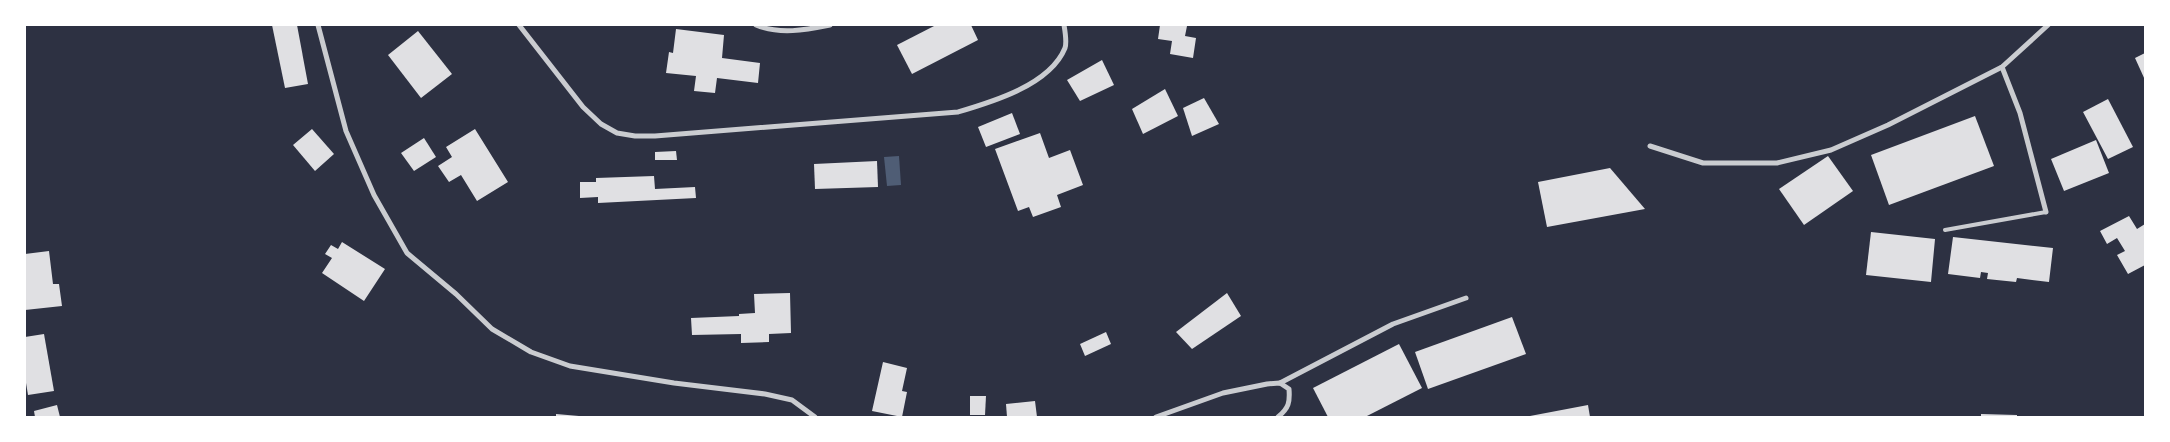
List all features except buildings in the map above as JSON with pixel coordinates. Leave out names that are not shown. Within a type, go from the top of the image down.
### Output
[{"type":"street","points":[[318,25],[346,131],[374,195],[407,254],[456,294],[492,329],[531,352],[570,366],[674,383],[765,394],[792,400],[815,417]]},
{"type":"street","points":[[519,25],[583,107],[601,124],[617,132],[635,136],[655,136],[958,112],[996,101],[1012,94],[1050,70],[1065,47],[1064,25]]},
{"type":"street","points":[[756,25],[768,30],[803,31],[830,25]]},
{"type":"street","points":[[1650,146],[1703,163],[1777,163],[1831,150],[1888,125],[2002,67],[2048,25]]},
{"type":"street","points":[[2002,67],[2020,113],[2046,212]]},
{"type":"street","points":[[1156,417],[1223,393],[1280,383],[1392,324],[1466,298]]},
{"type":"street","points":[[1278,417],[1285,412],[1290,403],[1289,389],[1280,383]]},
{"type":"lane","points":[[1945,230],[2046,212]]},
{"type":"water","points":[[899,156],[901,185],[887,186],[884,157]]}]
